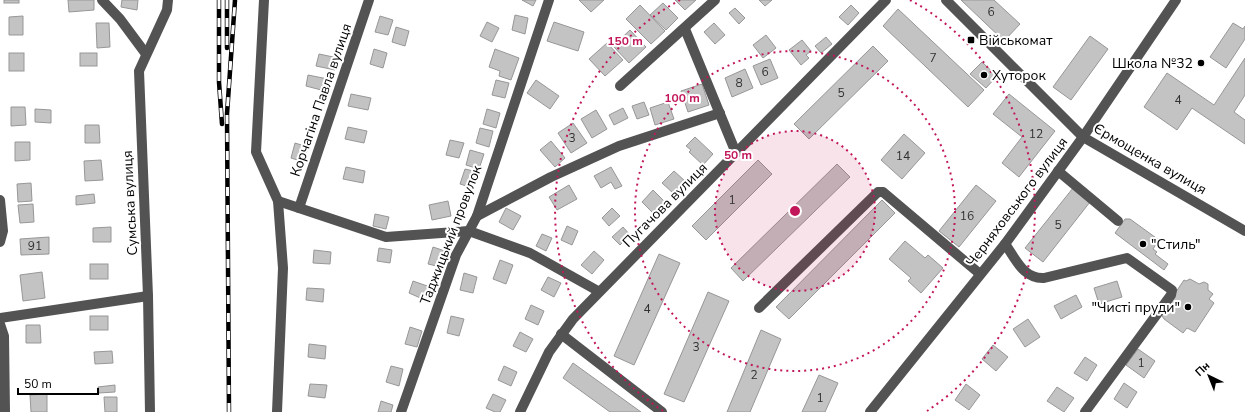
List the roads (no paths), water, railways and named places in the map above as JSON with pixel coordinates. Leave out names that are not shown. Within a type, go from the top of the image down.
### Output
[{"type":"street","points":[[102,0],[120,19],[146,54]]},
{"type":"street","name":"Сумська вулиця","points":[[150,412],[148,296],[138,71],[167,10],[168,0]]},
{"type":"street","points":[[264,0],[256,152],[278,201],[283,268],[277,412]]},
{"type":"street","name":"Корчагіна Павла вулиця","points":[[299,208],[369,0]]},
{"type":"street","name":"Таджицький провулок","points":[[401,412],[456,255],[477,216],[548,0]]},
{"type":"street","points":[[620,86],[685,29],[715,0]]},
{"type":"street","name":"Пугачова вулиця","points":[[520,412],[549,352],[561,334],[598,291],[886,0]]},
{"type":"street","name":"Єрмощенка вулиця","points":[[946,0],[1083,137],[1245,231]]},
{"type":"street","name":"Черняховського вулиця","points":[[870,412],[1004,244],[1083,137],[1176,0]]},
{"type":"street","points":[[685,29],[736,153]]},
{"type":"street","points":[[477,216],[551,177],[619,146],[720,113]]},
{"type":"street","points":[[1058,171],[1118,221]]},
{"type":"street","points":[[759,308],[878,192],[883,192],[980,274]]},
{"type":"street","points":[[0,200],[4,231],[0,242]]},
{"type":"street","points":[[278,201],[386,237],[469,231],[530,253],[598,291]]},
{"type":"street","points":[[1004,244],[1026,274],[1035,278],[1044,278],[1127,258],[1172,290],[1170,295],[1086,412]]},
{"type":"street","points":[[0,318],[148,296]]},
{"type":"street","points":[[0,324],[4,336],[5,412]]},
{"type":"street","points":[[561,334],[662,412]]},
{"type":"railway","points":[[219,0],[219,82],[222,124]]},
{"type":"railway","points":[[227,0],[227,48]]},
{"type":"railway","points":[[229,412],[227,114],[235,0]]},
{"type":"place","name":"Військомат","points":[[971,40]]},
{"type":"place","name":"Школа №32","points":[[1201,63]]},
{"type":"place","name":"Хуторок","points":[[984,75]]},
{"type":"place","name":"\"Стиль\"","points":[[1143,244]]},
{"type":"place","name":"\"Чисті пруди\"","points":[[1188,307]]}]
